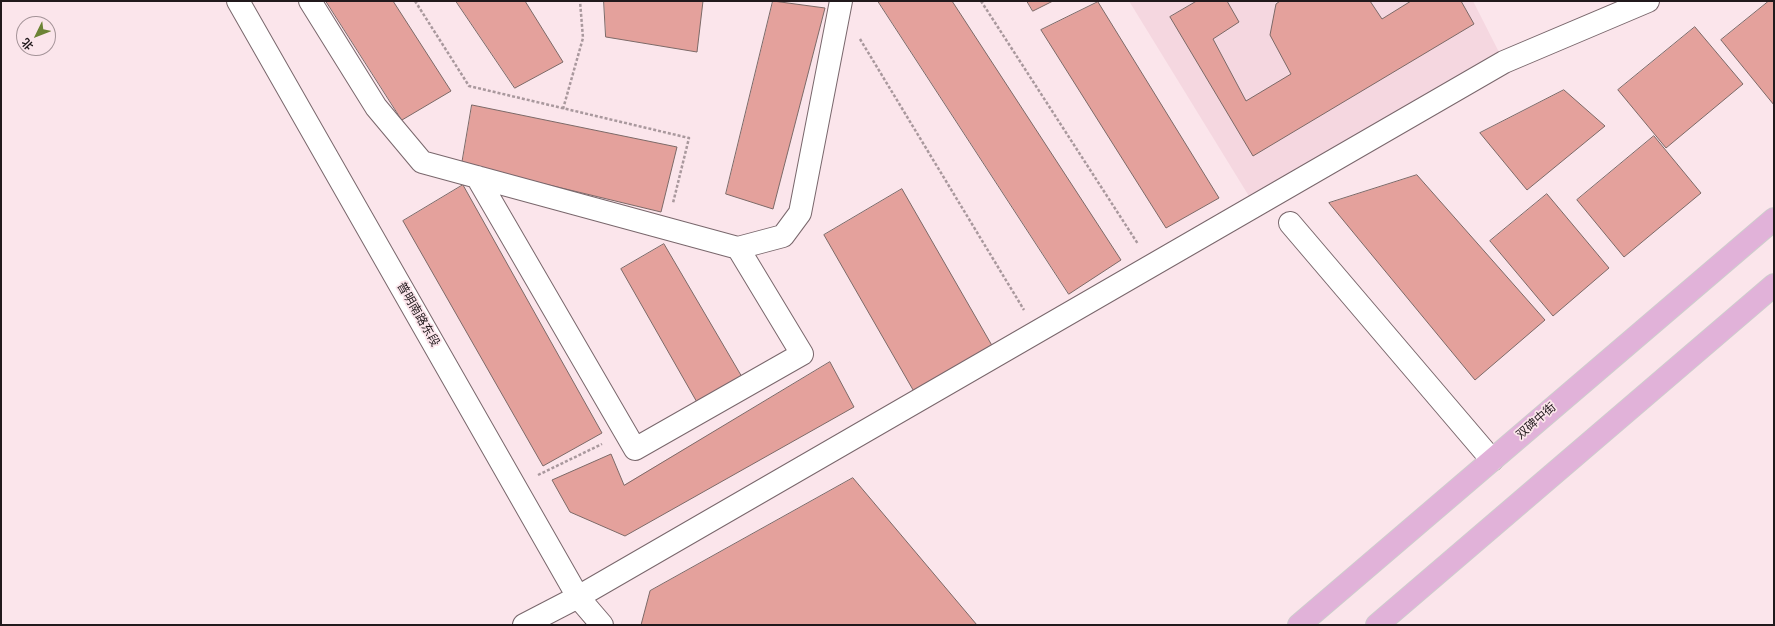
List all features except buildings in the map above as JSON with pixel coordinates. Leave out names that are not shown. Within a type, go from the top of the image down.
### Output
[{"type":"main road","name":"双碑中街","points":[[1299,625],[1774,219]]},
{"type":"main road","points":[[1377,625],[1774,285]]},
{"type":"street","name":"普明南路东段","points":[[238,1],[578,597],[602,625]]},
{"type":"street","points":[[310,1],[376,107],[422,162],[738,248],[783,236],[800,213],[840,4]]},
{"type":"street","points":[[524,625],[578,597],[1504,62],[1648,1]]},
{"type":"street","points":[[477,177],[635,449],[802,354],[738,248]]},
{"type":"street","points":[[1290,223],[1492,460]]},
{"type":"path","points":[[415,1],[469,86],[689,138],[667,228]]},
{"type":"path","points":[[563,109],[583,38],[580,1]]},
{"type":"path","points":[[980,1],[1152,265]]},
{"type":"path","points":[[840,4],[1026,313]]},
{"type":"path","points":[[515,487],[626,432]]},
{"type":"shaded area","points":[[1129,1],[1473,1],[1504,62],[1255,206]]}]
